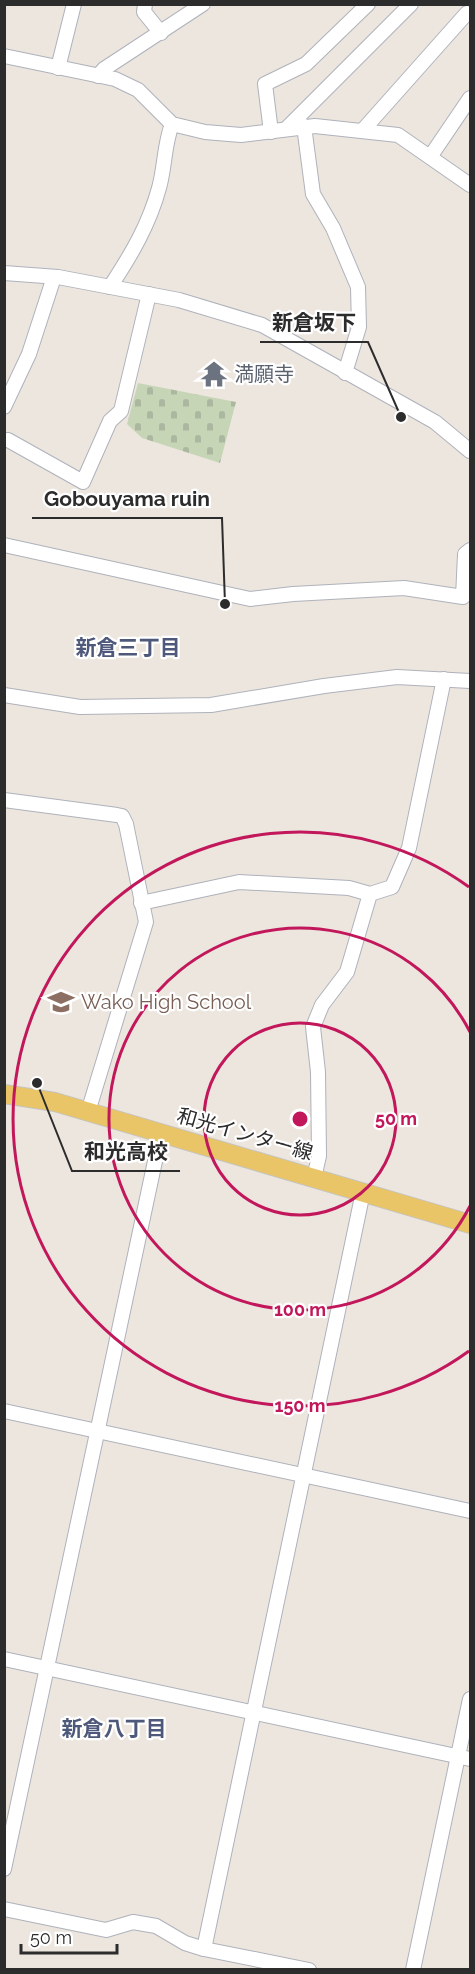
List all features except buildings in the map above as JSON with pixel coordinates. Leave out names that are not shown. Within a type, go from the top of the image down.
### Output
[{"type":"main road","name":"和光インター線","points":[[4,1094],[36,1098],[88,1112],[471,1224]]},
{"type":"street","points":[[58,68],[74,4]]},
{"type":"street","points":[[145,4],[144,12],[161,33]]},
{"type":"street","points":[[98,76],[104,69],[203,4]]},
{"type":"street","points":[[271,132],[265,84],[306,64],[368,4]]},
{"type":"street","points":[[286,129],[411,4]]},
{"type":"street","points":[[363,130],[467,12]]},
{"type":"street","points":[[4,56],[115,79],[138,90],[172,124],[205,132],[241,135],[304,126],[398,135],[471,185]]},
{"type":"street","points":[[430,157],[471,98]]},
{"type":"street","points":[[110,287],[143,232],[159,187],[166,141],[172,124]]},
{"type":"street","points":[[304,126],[313,194],[338,237],[358,287],[359,327],[345,373]]},
{"type":"street","points":[[4,273],[54,276],[179,300],[262,325],[435,422],[471,451]]},
{"type":"street","points":[[4,407],[29,354],[54,276]]},
{"type":"street","points":[[8,440],[83,482],[110,421],[121,411],[149,294]]},
{"type":"street","points":[[4,545],[250,599],[293,594],[404,588],[455,598],[463,597],[465,554],[471,550]]},
{"type":"street","points":[[4,695],[80,707],[210,705],[397,677],[471,681]]},
{"type":"street","points":[[141,903],[239,882],[349,888],[370,894],[393,886],[402,870],[424,784],[444,679]]},
{"type":"street","points":[[4,800],[122,816],[126,824],[146,922],[88,1112]]},
{"type":"street","points":[[314,1178],[318,1156],[318,1072],[313,1041],[315,1021],[322,1005],[347,972],[370,894]]},
{"type":"street","points":[[4,1869],[161,1133]]},
{"type":"street","points":[[204,1949],[363,1192]]},
{"type":"street","points":[[4,1411],[471,1511]]},
{"type":"street","points":[[4,1659],[464,1758]]},
{"type":"street","points":[[413,1970],[464,1758],[471,1699]]},
{"type":"street","points":[[4,1909],[106,1930],[133,1922],[156,1926],[185,1943],[204,1949],[309,1970]]},
{"type":"green space","points":[[138,383],[236,402],[220,463],[142,438],[127,424]]},
{"type":"place","name":"満願寺","points":[[214,374]]},
{"type":"place","name":"新倉坂下","points":[[401,417]]},
{"type":"place","name":"Gobouyama ruin","points":[[225,604]]},
{"type":"place","name":"Wako High School","points":[[61,1002]]},
{"type":"place","name":"和光高校","points":[[37,1083]]},
{"type":"district","name":"新倉三丁目","points":[[128,647]]},
{"type":"district","name":"新倉八丁目","points":[[114,1728]]}]
